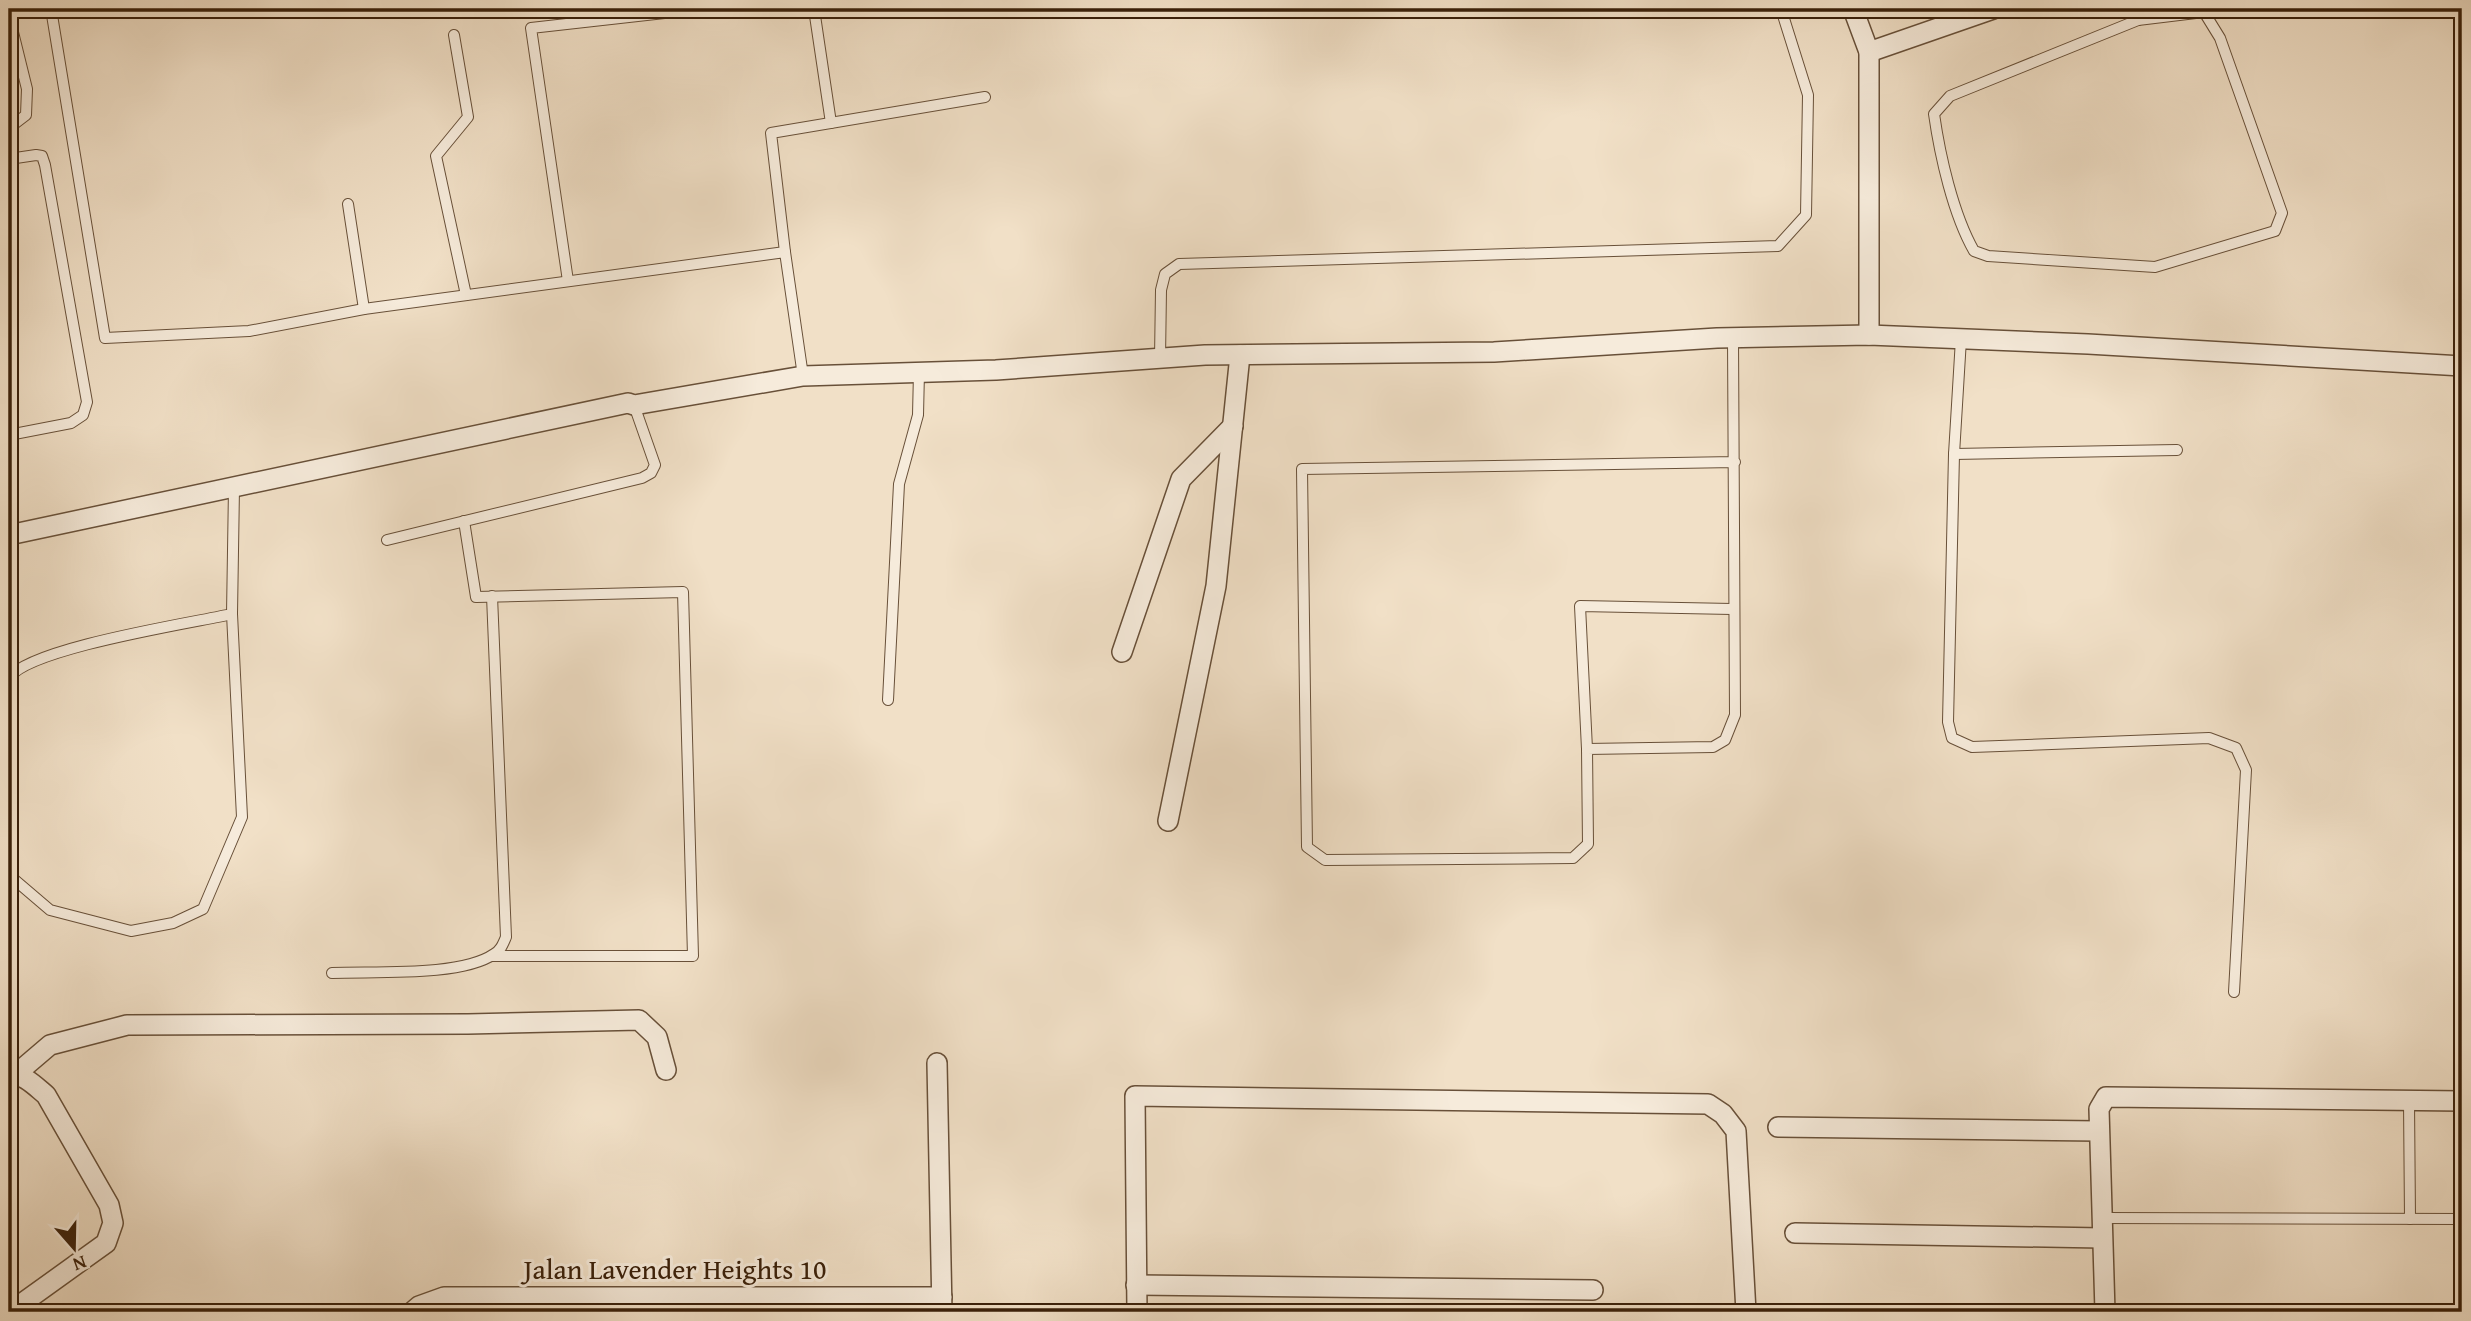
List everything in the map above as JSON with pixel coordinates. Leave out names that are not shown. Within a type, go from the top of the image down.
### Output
[{"type":"street","points":[[1853,9],[1869,52],[1869,335]]},
{"type":"street","points":[[1869,52],[1993,9]]},
{"type":"street","points":[[9,535],[628,403],[634,405],[803,376],[996,370],[1160,358],[1494,352],[1733,338],[1869,335],[2115,345],[2462,366]]},
{"type":"street","points":[[1168,821],[1216,586],[1240,355]]},
{"type":"street","points":[[1122,652],[1181,479],[1233,426]]},
{"type":"street","points":[[10,1312],[106,1243],[113,1223],[109,1205],[46,1095],[32,1083],[12,1074],[50,1045],[127,1025],[468,1024],[639,1020],[657,1037],[666,1070]]},
{"type":"street","points":[[937,1062],[942,1305]]},
{"type":"street","points":[[1137,1312],[1135,1096],[1708,1104],[1723,1114],[1736,1131],[1746,1312]]},
{"type":"street","points":[[2105,1312],[2099,1131],[2101,1103],[2106,1097],[2462,1101]]},
{"type":"street","points":[[1778,1127],[2099,1131]]},
{"type":"street","points":[[1796,1233],[2102,1238]]},
{"type":"street","points":[[1136,1285],[1593,1290]]},
{"type":"street","name":"Jalan Lavender Heights 10","points":[[412,1312],[419,1306],[444,1297],[942,1305]]},
{"type":"lane","points":[[51,9],[105,338],[249,331],[364,309],[785,252]]},
{"type":"lane","points":[[568,281],[531,28],[700,9]]},
{"type":"lane","points":[[814,9],[831,123]]},
{"type":"lane","points":[[1160,358],[1161,290],[1165,274],[1179,264],[1778,246],[1805,215],[1808,95],[1781,9]]},
{"type":"lane","points":[[2134,9],[2138,20]]},
{"type":"lane","points":[[2204,12],[2220,38],[2282,213],[2275,231],[2155,267],[1988,256],[1974,251],[1964,232],[1938,140],[1934,114],[1950,96],[2138,20],[2204,12]]},
{"type":"lane","points":[[9,16],[27,89],[26,115],[9,128]]},
{"type":"lane","points":[[454,35],[468,117],[436,156],[466,295]]},
{"type":"lane","points":[[803,376],[771,134],[985,97]]},
{"type":"lane","points":[[9,159],[36,155],[41,156],[45,165],[87,402],[83,415],[71,422],[9,435]]},
{"type":"lane","points":[[348,204],[364,309]]},
{"type":"lane","points":[[1587,749],[1713,747],[1725,740],[1735,715],[1732,609],[1735,462],[1733,338]]},
{"type":"lane","points":[[1961,339],[1954,454],[1948,722],[1952,738],[1972,747],[2209,738],[2236,748],[2246,770],[2234,992]]},
{"type":"lane","points":[[888,699],[899,484],[918,415],[919,372]]},
{"type":"lane","points":[[387,540],[642,478],[651,473],[655,465],[634,405]]},
{"type":"lane","points":[[1954,454],[2177,450]]},
{"type":"lane","points":[[1732,609],[1580,606],[1587,749],[1588,844],[1573,859],[1325,860],[1307,847],[1302,469],[1735,462]]},
{"type":"lane","points":[[9,875],[50,910],[131,931],[173,923],[203,909],[243,817],[232,614],[234,488]]},
{"type":"lane","points":[[332,973],[450,969],[492,956],[693,956],[683,592],[476,597],[464,522]]},
{"type":"lane","points":[[492,596],[506,937],[500,950],[492,956]]},
{"type":"lane","points":[[9,678],[14,670],[50,654],[232,614]]},
{"type":"lane","points":[[2409,1101],[2410,1219]]},
{"type":"lane","points":[[2102,1217],[2462,1219]]}]
